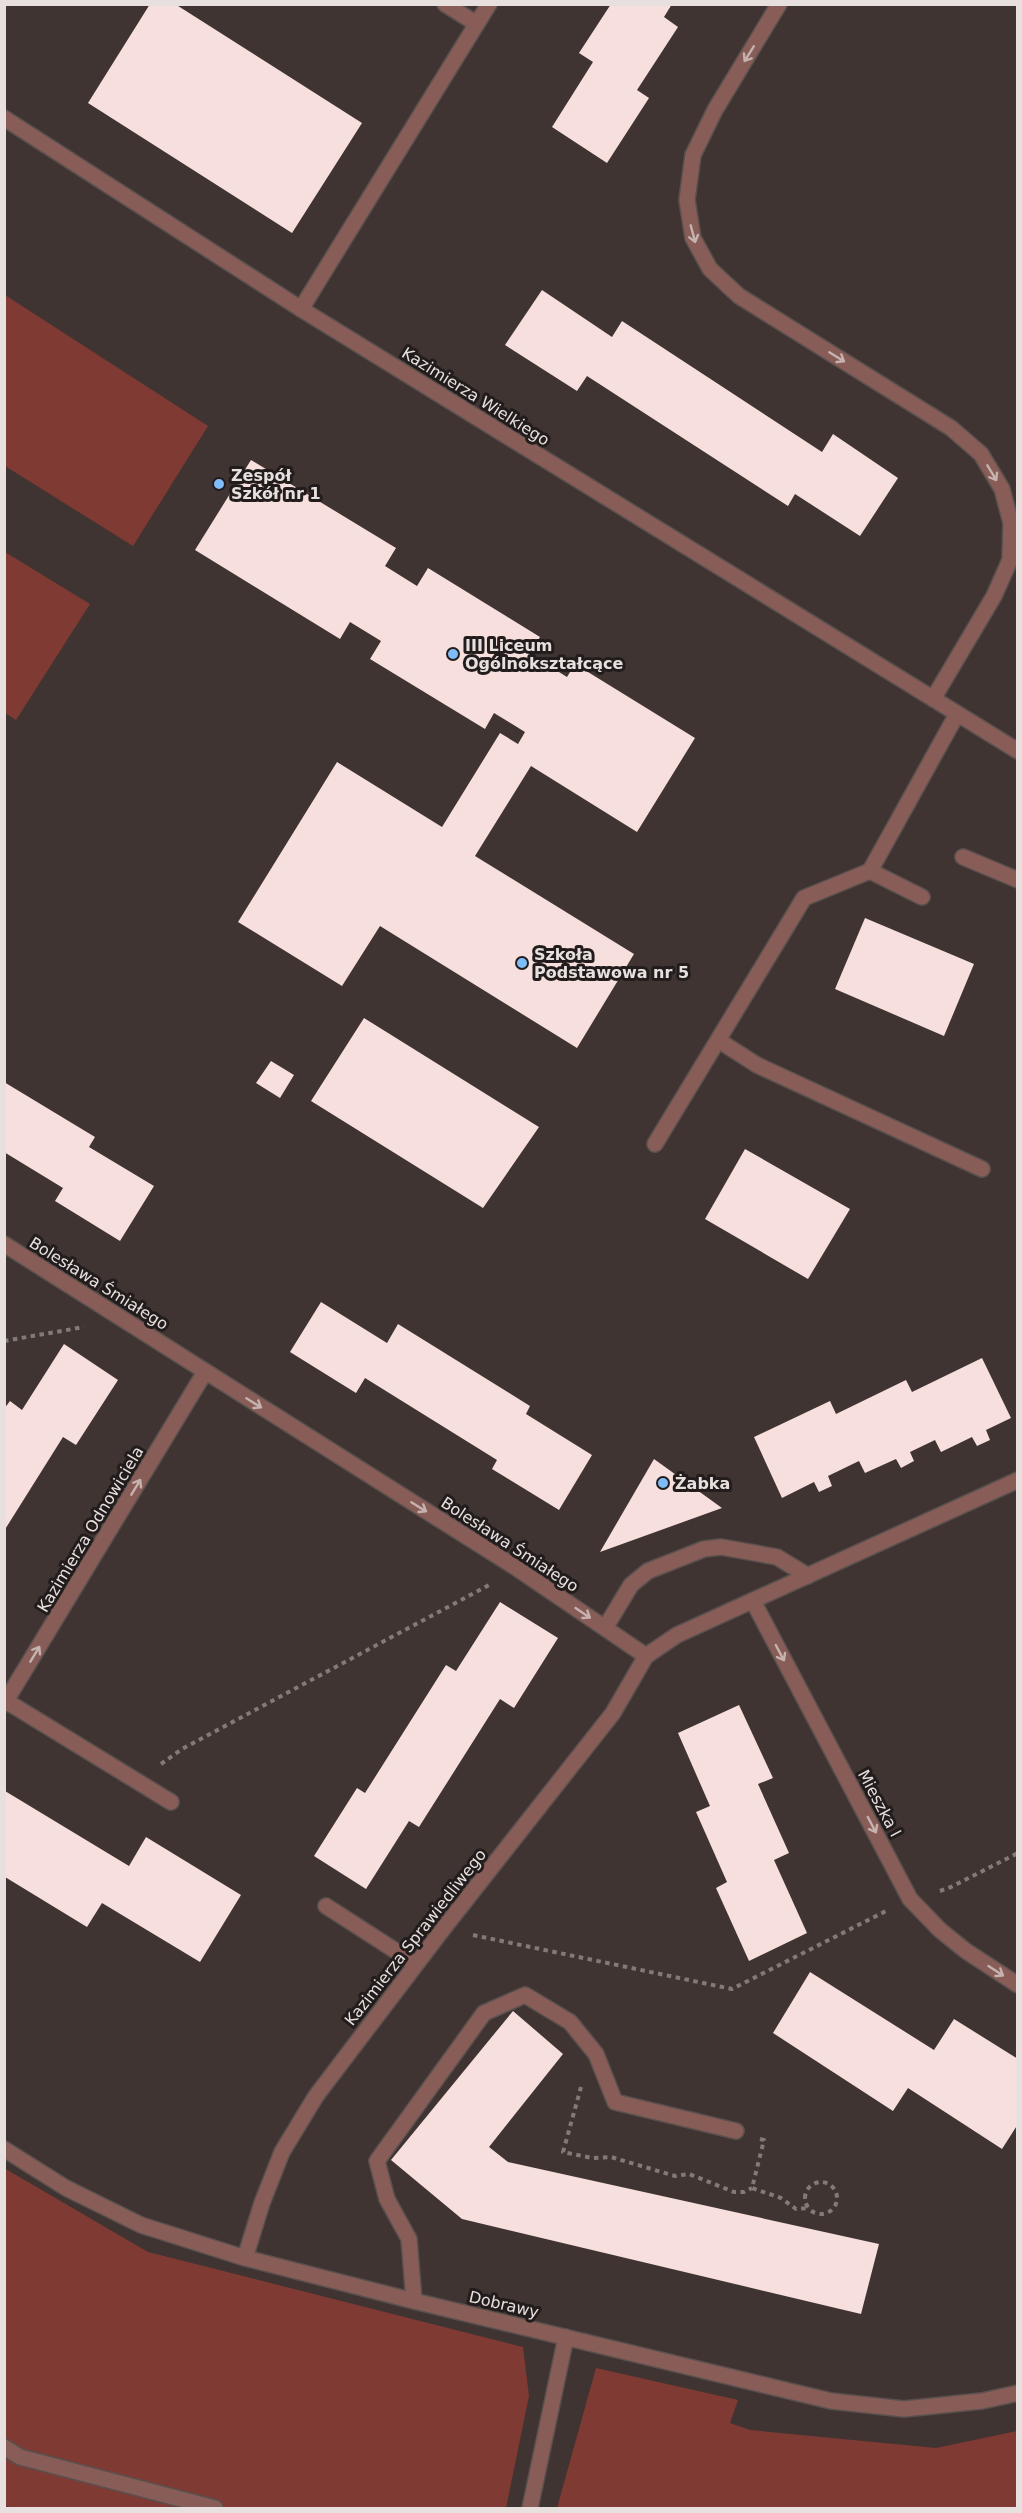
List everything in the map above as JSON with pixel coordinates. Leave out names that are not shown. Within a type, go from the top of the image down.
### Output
[{"type":"street","points":[[445,4],[477,24]]},
{"type":"street","points":[[301,309],[489,4]]},
{"type":"street","points":[[779,4],[715,110],[693,155],[687,200],[693,238],[710,269],[739,296],[951,428],[981,454],[1002,489],[1011,523],[1010,560],[994,596],[933,699]]},
{"type":"street","name":"Kazimierza Wielkiego","points":[[4,118],[301,309],[1017,751]]},
{"type":"street","points":[[655,1144],[804,898],[870,871],[957,714]]},
{"type":"street","points":[[963,857],[1017,880]]},
{"type":"street","points":[[870,871],[922,897]]},
{"type":"street","points":[[718,1040],[757,1065],[982,1169]]},
{"type":"street","name":"Bolesława Śmiałego","points":[[4,1244],[518,1569],[646,1656]]},
{"type":"street","name":"Kazimierza Odnowiciela","points":[[5,1702],[205,1372]]},
{"type":"street","points":[[646,1656],[677,1635],[1017,1480]]},
{"type":"street","points":[[605,1628],[631,1585],[648,1571],[704,1549],[721,1547],[777,1557],[808,1576]]},
{"type":"street","name":"Mieszka I","points":[[753,1601],[910,1899],[940,1930],[966,1951],[1017,1985]]},
{"type":"street","name":"Kazimierza Sprawiedliwego","points":[[245,2258],[262,2203],[282,2152],[316,2096],[443,1929],[613,1713],[646,1656]]},
{"type":"street","points":[[5,1702],[171,1802]]},
{"type":"street","points":[[326,1906],[416,1964]]},
{"type":"street","points":[[414,2301],[409,2239],[387,2199],[376,2161],[484,2013],[525,1995],[570,2022],[596,2054],[615,2102],[736,2131]]},
{"type":"street","name":"Dobrawy","points":[[4,2149],[66,2188],[141,2224],[245,2258],[414,2301],[831,2401],[904,2409],[982,2401],[1017,2393]]},
{"type":"street","points":[[530,2508],[566,2337]]},
{"type":"street","points":[[4,2447],[20,2457],[215,2508]]},
{"type":"path","points":[[4,1341],[105,1324],[117,1316]]},
{"type":"path","points":[[137,1780],[182,1749],[518,1569]]},
{"type":"path","points":[[443,1929],[732,1989],[910,1899],[951,1887],[1017,1853]]},
{"type":"path","points":[[596,2054],[581,2087],[563,2152],[591,2158],[611,2157],[675,2176],[689,2174],[734,2192],[744,2192],[752,2188],[781,2198],[796,2209],[809,2208],[820,2214],[830,2210],[837,2196],[832,2186],[817,2182],[808,2187],[805,2196],[809,2208]]},
{"type":"path","points":[[736,2131],[764,2140],[752,2188]]},
{"type":"shaded area","points":[[5,295],[208,426],[133,546],[5,466]]},
{"type":"shaded area","points":[[5,552],[90,604],[16,720],[5,713]]},
{"type":"shaded area","points":[[4,2168],[148,2252],[523,2347],[529,2396],[506,2508],[12,2508],[5,2506]]},
{"type":"shaded area","points":[[596,2368],[738,2400],[730,2423],[750,2430],[936,2448],[1017,2431],[1017,2508],[557,2508]]},
{"type":"building","points":[[150,4],[175,4],[362,123],[292,233],[88,103]]},
{"type":"building","points":[[611,4],[672,4],[664,17],[678,27],[637,90],[649,98],[607,163],[552,127],[593,62],[579,53]]},
{"type":"building","points":[[542,290],[612,337],[622,321],[822,452],[833,434],[898,478],[860,536],[795,494],[788,506],[587,376],[577,391],[505,345]]},
{"type":"building","points":[[251,460],[396,548],[385,566],[417,586],[428,568],[540,637],[530,654],[567,677],[575,664],[695,738],[637,832],[531,766],[475,856],[634,954],[577,1048],[380,926],[342,986],[238,922],[337,762],[442,827],[500,733],[518,744],[525,732],[494,713],[485,729],[370,659],[381,641],[350,622],[340,639],[195,550]]},
{"type":"building","points":[[865,918],[974,964],[944,1036],[835,989]]},
{"type":"building","points":[[364,1018],[539,1127],[483,1208],[311,1101]]},
{"type":"building","points":[[271,1061],[294,1075],[280,1098],[256,1083]]},
{"type":"building","points":[[4,1082],[95,1137],[89,1147],[154,1186],[120,1241],[55,1201],[63,1188],[4,1152]]},
{"type":"building","points":[[745,1149],[850,1209],[808,1279],[705,1219]]},
{"type":"building","points":[[321,1302],[387,1343],[398,1324],[530,1406],[526,1414],[592,1455],[559,1510],[492,1469],[497,1460],[365,1378],[356,1393],[290,1352]]},
{"type":"building","points":[[64,1344],[118,1380],[76,1445],[63,1437],[4,1531],[4,1409],[10,1401],[22,1410]]},
{"type":"building","points":[[982,1358],[1011,1418],[986,1430],[990,1440],[977,1446],[972,1437],[941,1452],[935,1440],[910,1452],[914,1461],[901,1468],[896,1459],[865,1473],[859,1461],[828,1476],[832,1486],[819,1492],[814,1482],[782,1498],[754,1437],[830,1401],[836,1414],[906,1380],[912,1392]]},
{"type":"building","name":"Żabka","points":[[654,1459],[722,1508],[600,1552]]},
{"type":"building","points":[[500,1602],[558,1638],[514,1708],[500,1699],[419,1827],[409,1821],[366,1889],[314,1856],[357,1788],[365,1793],[446,1665],[456,1671]]},
{"type":"building","points":[[739,1705],[773,1778],[758,1784],[789,1853],[774,1860],[807,1933],[749,1961],[716,1888],[727,1882],[696,1812],[710,1806],[678,1733]]},
{"type":"building","points":[[5,1791],[129,1866],[146,1837],[241,1895],[200,1962],[102,1903],[87,1927],[5,1877]]},
{"type":"building","points":[[810,1972],[934,2050],[954,2019],[1018,2059],[1018,2124],[1002,2149],[908,2088],[893,2111],[773,2033]]},
{"type":"building","points":[[513,2011],[563,2054],[489,2147],[508,2162],[879,2244],[861,2314],[462,2219],[391,2160]]},
{"type":"place","name":"Zespół Szkół nr 1","points":[[219,484]]},
{"type":"place","name":"III Liceum Ogólnokształcące","points":[[453,654]]},
{"type":"place","name":"Szkoła Podstawowa nr 5","points":[[522,963]]},
{"type":"place","name":"Żabka","points":[[663,1483]]}]
